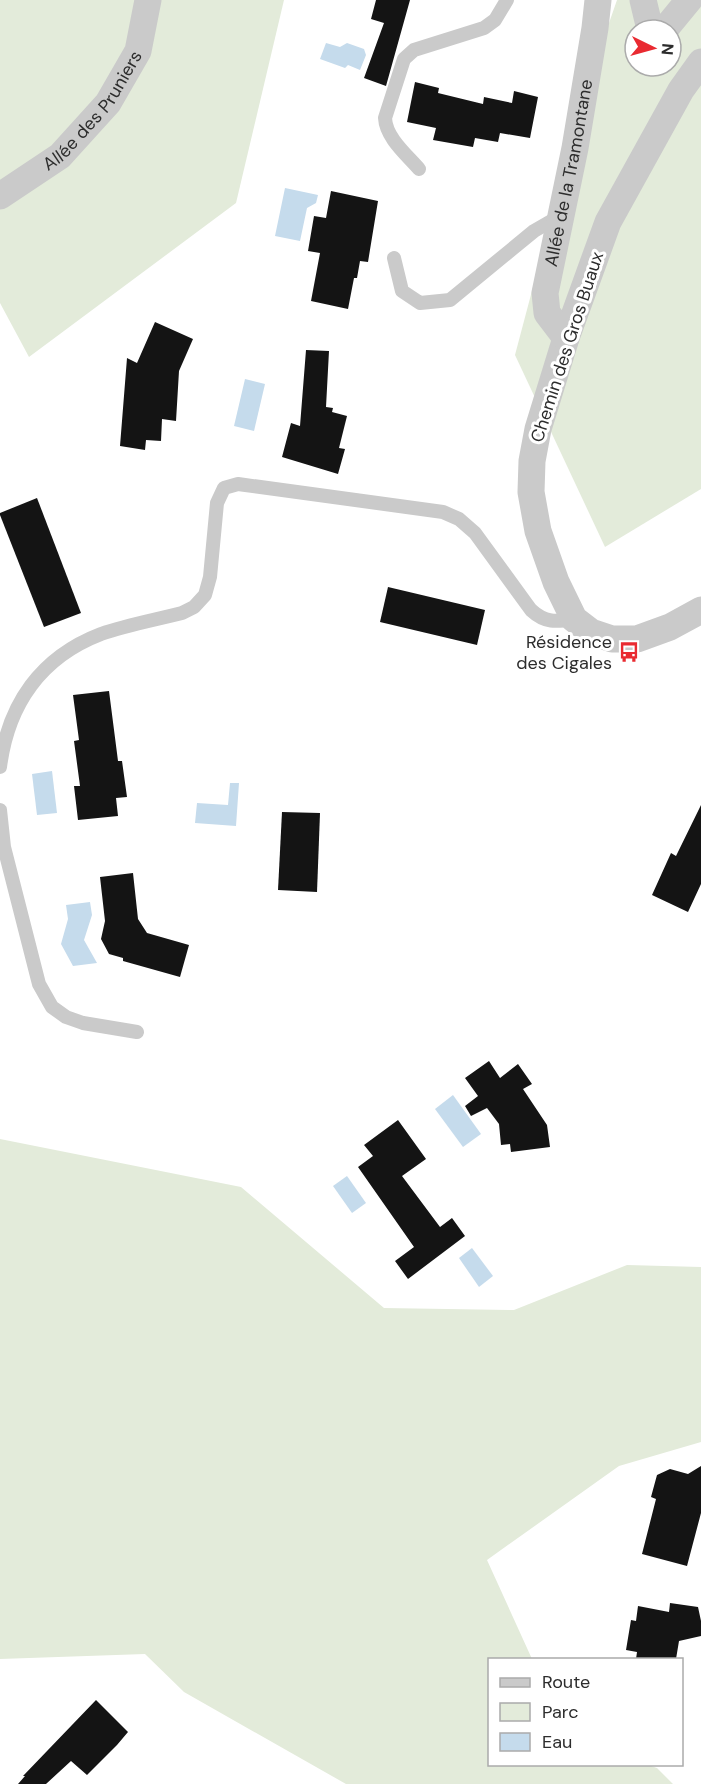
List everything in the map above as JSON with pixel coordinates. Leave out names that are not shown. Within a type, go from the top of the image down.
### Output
[{"type":"street","name":"Allée des Pruniers","points":[[0,196],[60,156],[108,103],[138,51],[148,0]]},
{"type":"street","name":"Allée de la Tramontane","points":[[566,338],[551,321],[544,304],[589,68],[598,0]]},
{"type":"street","points":[[643,0],[649,25],[666,28],[689,0]]},
{"type":"street","name":"Chemin des Gros Buaux","points":[[574,619],[556,582],[538,531],[531,492],[532,460],[538,429],[566,338],[608,222],[681,90],[701,62]]},
{"type":"street","points":[[574,619],[591,632],[612,639],[637,639],[670,627],[701,610]]},
{"type":"lane","points":[[419,169],[386,127],[385,118],[404,59],[414,50],[484,28],[495,20],[507,0]]},
{"type":"lane","points":[[394,258],[402,291],[420,303],[450,300],[534,231],[562,215]]},
{"type":"lane","points":[[0,767],[1,751],[12,716],[26,691],[51,662],[73,647],[101,634],[182,613],[194,607],[205,595],[210,577],[217,503],[224,488],[238,484],[444,512],[459,519],[475,533],[536,615],[549,622],[574,619]]},
{"type":"lane","points":[[0,810],[4,847],[39,984],[52,1007],[66,1017],[83,1023],[137,1032]]},
{"type":"green space","points":[[0,0],[284,0],[236,203],[29,357],[0,303]]},
{"type":"green space","points":[[617,0],[701,0],[701,489],[605,547],[515,355],[583,98]]},
{"type":"green space","points":[[0,1139],[241,1187],[384,1308],[514,1310],[627,1265],[701,1267],[701,1442],[619,1466],[487,1560],[532,1658],[488,1658],[488,1766],[651,1766],[657,1768],[673,1784],[346,1784],[184,1692],[145,1654],[0,1659]]},
{"type":"water","points":[[326,43],[340,47],[347,43],[364,49],[366,55],[360,70],[348,65],[345,68],[320,59]]},
{"type":"water","points":[[285,188],[318,195],[316,203],[307,208],[300,241],[275,236]]},
{"type":"water","points":[[245,379],[265,384],[254,431],[234,426]]},
{"type":"water","points":[[52,771],[57,813],[37,815],[32,774]]},
{"type":"water","points":[[230,783],[239,783],[236,826],[195,823],[197,803],[228,805]]},
{"type":"water","points":[[90,902],[92,915],[84,940],[97,963],[73,966],[61,944],[68,919],[66,905]]},
{"type":"water","points":[[453,1095],[481,1134],[463,1147],[435,1109]]},
{"type":"water","points":[[347,1176],[366,1203],[352,1213],[333,1186]]},
{"type":"water","points":[[472,1248],[493,1276],[479,1287],[459,1258]]},
{"type":"building","points":[[376,0],[410,0],[386,86],[364,78],[384,23],[371,19]]},
{"type":"building","points":[[415,82],[439,88],[438,93],[483,104],[484,97],[512,103],[514,91],[538,97],[530,138],[500,133],[498,142],[475,138],[473,147],[433,140],[436,128],[407,122]]},
{"type":"building","points":[[331,191],[378,201],[368,262],[360,261],[348,309],[311,301],[320,253],[308,251],[314,216],[326,218]]},
{"type":"building","points":[[155,322],[193,339],[179,371],[176,421],[162,419],[161,441],[146,440],[145,450],[120,446],[127,358],[137,363]]},
{"type":"building","points":[[306,350],[329,351],[326,407],[333,408],[332,412],[347,416],[339,448],[345,449],[338,474],[282,457],[291,423],[300,426]]},
{"type":"building","points":[[37,498],[81,613],[44,627],[0,515],[0,513]]},
{"type":"building","points":[[388,587],[485,610],[477,645],[380,622]]},
{"type":"building","points":[[109,691],[118,761],[122,761],[127,797],[116,798],[118,816],[78,820],[74,786],[80,786],[74,741],[79,740],[73,695]]},
{"type":"building","points":[[701,805],[701,884],[688,912],[652,895],[671,853],[676,856]]},
{"type":"building","points":[[282,812],[320,813],[317,892],[278,890]]},
{"type":"building","points":[[133,873],[138,919],[147,933],[189,945],[180,977],[123,961],[123,958],[109,954],[101,939],[105,921],[100,877]]},
{"type":"building","points":[[489,1061],[500,1078],[518,1064],[532,1084],[523,1089],[547,1125],[550,1147],[511,1152],[510,1144],[501,1145],[499,1124],[487,1108],[471,1116],[465,1106],[478,1096],[465,1078]]},
{"type":"building","points":[[398,1120],[426,1159],[402,1176],[440,1227],[452,1218],[465,1236],[408,1279],[395,1261],[414,1247],[358,1167],[373,1156],[364,1145]]},
{"type":"building","points":[[701,1466],[701,1513],[687,1566],[642,1554],[656,1499],[651,1497],[657,1475],[670,1469],[688,1474]]},
{"type":"building","points":[[670,1603],[698,1607],[701,1636],[679,1641],[676,1658],[636,1658],[637,1652],[626,1650],[631,1620],[636,1621],[638,1606],[669,1612]]},
{"type":"building","points":[[96,1700],[128,1732],[117,1745],[87,1775],[71,1761],[46,1784],[18,1784],[25,1776],[23,1776]]},
{"type":"place","name":"Résidence des Cigales","points":[[629,652]]}]
